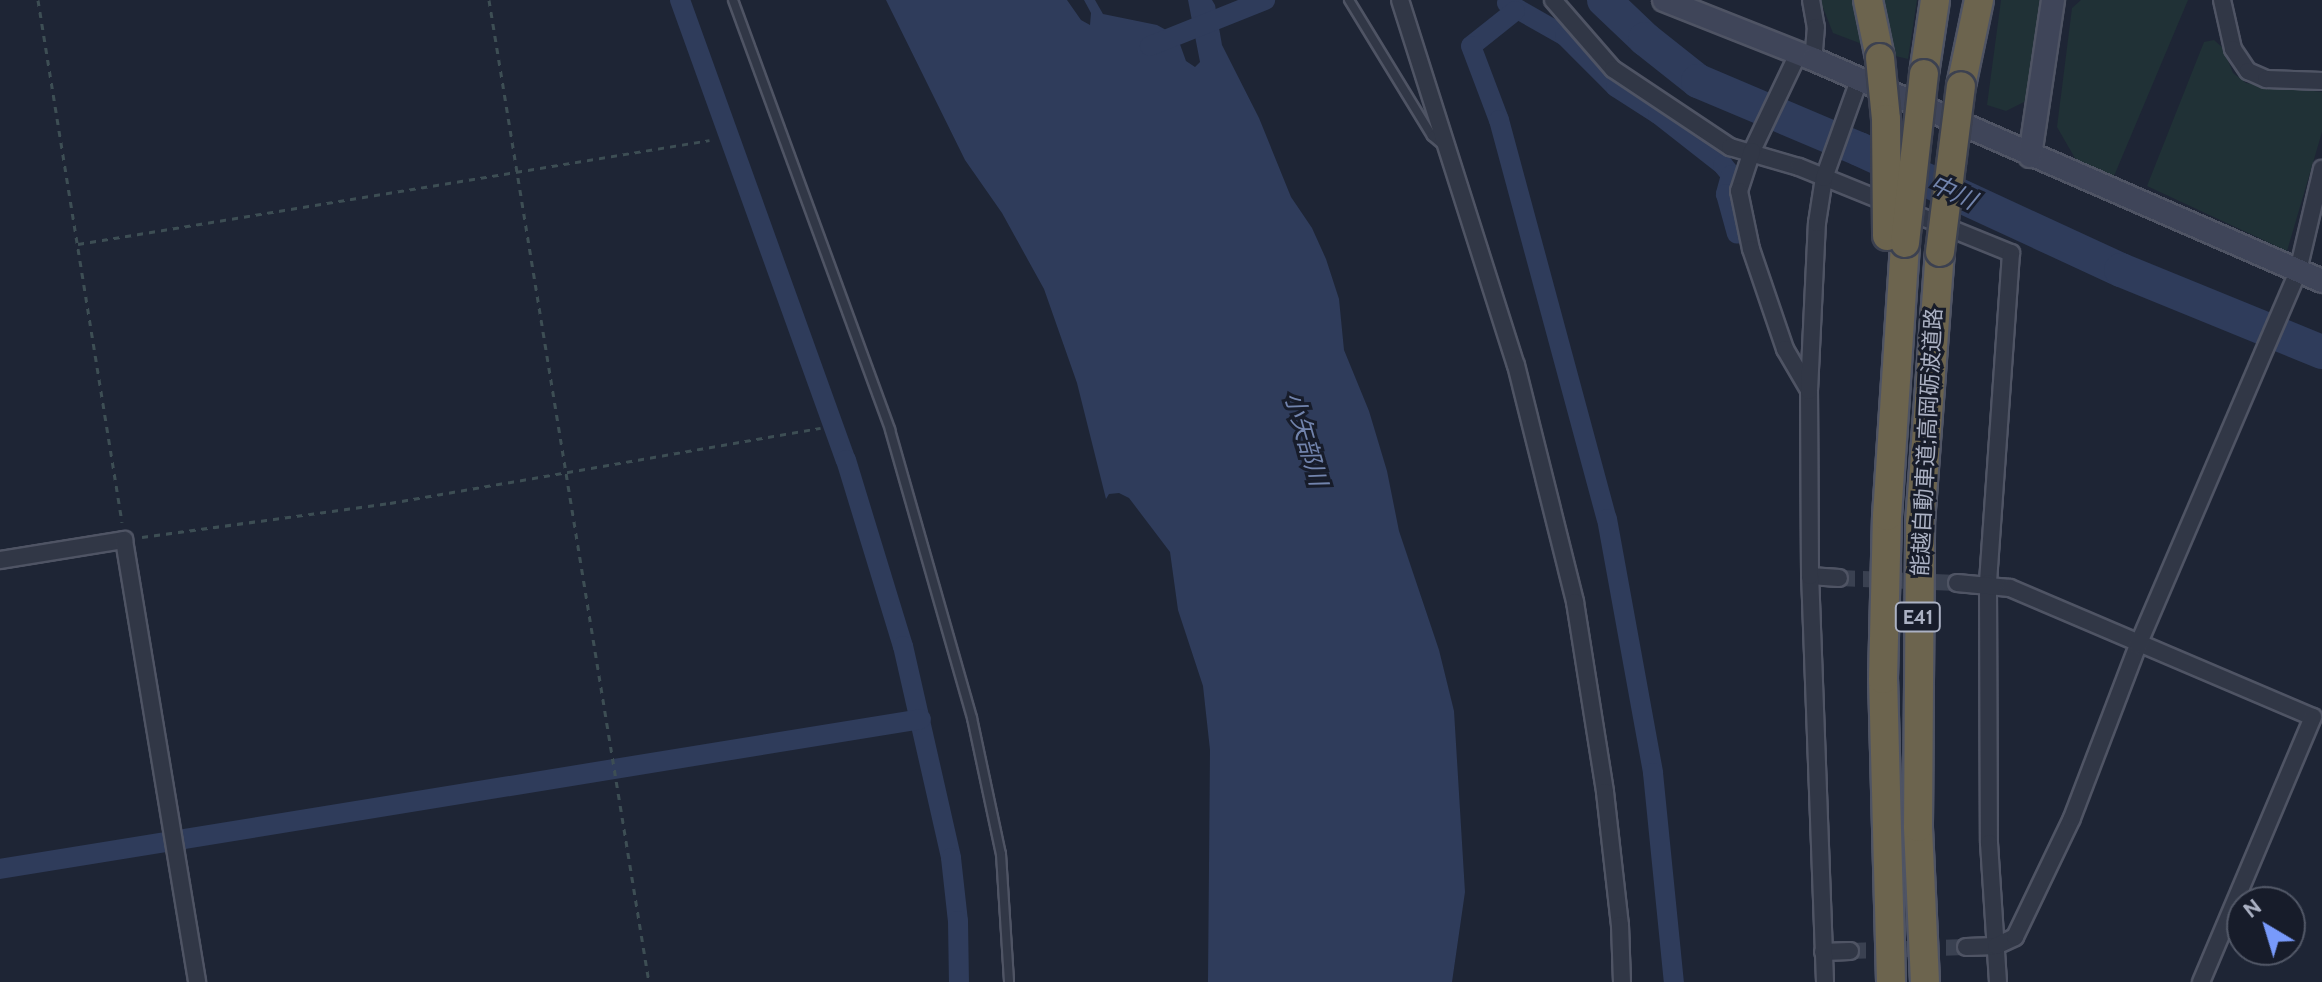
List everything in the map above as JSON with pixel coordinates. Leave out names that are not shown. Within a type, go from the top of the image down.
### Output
[{"type":"highway","points":[[1868,0],[1880,58],[1896,239]]},
{"type":"highway","points":[[1891,982],[1879,432],[1896,239],[1935,0]]},
{"type":"highway","name":"能越自動車道;高岡砺波道路","points":[[1925,982],[1918,827],[1920,508],[1940,252],[1972,0]]},
{"type":"highway","points":[[1961,86],[1979,0]]},
{"type":"street","points":[[1400,0],[1516,365],[1575,602],[1605,792],[1620,925],[1622,982]]},
{"type":"street","points":[[1553,0],[1613,69],[1730,147],[1756,144],[2011,253],[1988,583],[1989,843],[1998,982]]},
{"type":"street","points":[[1664,0],[1805,56],[2322,281]]},
{"type":"street","points":[[1809,391],[1785,349],[1751,249],[1739,191],[1776,98],[1805,56],[1816,27],[1811,0]]},
{"type":"street","points":[[2030,156],[2053,0]]},
{"type":"street","points":[[2222,0],[2233,49],[2248,71],[2266,79],[2322,81]]},
{"type":"street","points":[[1825,982],[1810,576],[1809,391],[1817,223],[1826,172],[1859,80]]},
{"type":"street","points":[[1966,947],[1996,946],[2015,937],[2066,831],[2138,645],[2298,271],[2322,169]]},
{"type":"street","points":[[0,560],[124,540],[197,982]]},
{"type":"street","points":[[1810,576],[1839,578]]},
{"type":"street","points":[[1957,583],[1988,583],[2010,588],[2313,717],[2201,982]]},
{"type":"street","points":[[1823,952],[1850,951]]},
{"type":"lane","points":[[733,0],[890,430],[972,718],[1001,854],[1009,982]]},
{"type":"lane","points":[[1349,0],[1432,136],[1450,152]]},
{"type":"path","points":[[38,0],[124,540],[390,503],[821,428]]},
{"type":"path","points":[[489,0],[649,982]]},
{"type":"path","points":[[78,244],[710,140]]},
{"type":"shaded area","points":[[1820,0],[1854,0],[1862,44],[1833,33]]},
{"type":"shaded area","points":[[1883,0],[1917,0],[1908,59],[1891,55],[1894,48]]},
{"type":"shaded area","points":[[2001,0],[2042,0],[2028,100],[2006,111],[1987,105]]},
{"type":"shaded area","points":[[2081,0],[2188,0],[2114,176],[2076,160],[2057,127],[2072,8]]},
{"type":"shaded area","points":[[2214,40],[2223,48],[2233,73],[2246,83],[2322,92],[2322,132],[2287,251],[2147,186],[2204,42]]},
{"type":"water","name":"小矢部川","points":[[886,0],[1067,0],[1081,20],[1090,25],[1091,13],[1084,0],[1095,0],[1103,14],[1157,25],[1177,36],[1186,61],[1195,67],[1200,62],[1188,0],[1212,0],[1215,5],[1222,45],[1259,118],[1291,197],[1312,228],[1326,259],[1339,299],[1344,350],[1369,411],[1387,471],[1399,531],[1439,650],[1454,711],[1465,892],[1452,982],[1208,982],[1210,750],[1203,686],[1178,610],[1170,552],[1129,498],[1119,493],[1109,494],[1106,499],[1077,383],[1044,289],[1002,213],[965,160]]},
{"type":"waterway","points":[[680,0],[846,460],[903,646],[951,858],[958,921],[959,982]]},
{"type":"waterway","points":[[1150,46],[1265,0]]},
{"type":"waterway","name":"中川","points":[[1604,0],[1645,39],[1698,81],[1859,149],[2121,270],[2322,352]]},
{"type":"waterway","points":[[1507,3],[1565,36],[1616,87],[1658,114],[1723,165],[1731,175],[1726,194],[1737,234]]},
{"type":"waterway","points":[[1515,11],[1471,46],[1499,120],[1607,519],[1653,773],[1674,982]]},
{"type":"waterway","points":[[0,869],[921,719]]},
{"type":"tunnel","points":[[1839,578],[1957,583]]},
{"type":"tunnel","points":[[1850,951],[1966,947]]}]
